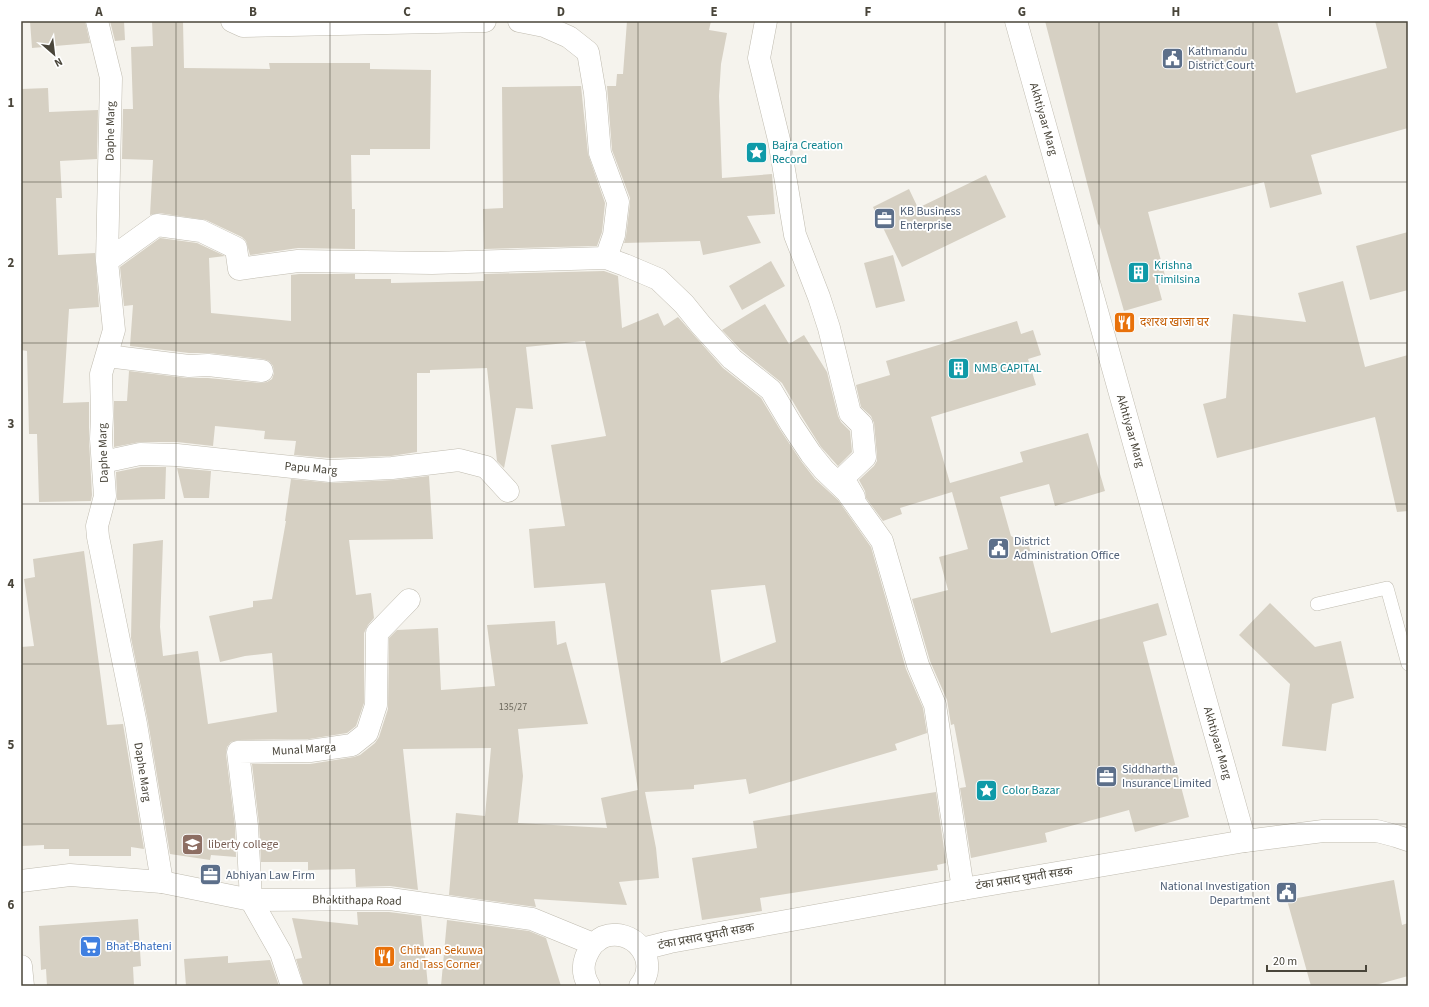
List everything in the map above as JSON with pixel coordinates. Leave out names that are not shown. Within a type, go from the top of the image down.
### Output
[{"type":"street","name":"Daphe Marg","points":[[97,21],[111,78],[106,261],[114,330],[101,374],[101,439],[105,496],[97,526],[98,538],[136,724],[162,882]]},
{"type":"street","points":[[232,21],[243,26],[485,21]]},
{"type":"street","points":[[519,21],[544,26],[563,34],[588,52],[595,93],[600,153],[618,202],[614,235],[606,258]]},
{"type":"street","points":[[766,21],[759,58],[778,140],[795,235],[819,297],[829,328],[850,414],[862,425],[865,457],[843,478],[866,519]]},
{"type":"street","name":"Akhtiyaar Marg","points":[[1016,21],[1245,841]]},
{"type":"street","points":[[106,261],[157,225],[202,231],[236,248],[239,268],[298,261],[432,263],[606,258],[658,279],[684,304],[732,359],[771,390],[811,454],[824,470],[847,492],[882,541],[918,665],[935,705],[963,889]]},
{"type":"street","points":[[107,356],[189,366],[208,366],[262,371]]},
{"type":"street","name":"Papu Marg","points":[[103,462],[140,454],[177,455],[330,471],[392,468],[459,460],[486,467],[508,491]]},
{"type":"street","name":"Munal Marga","points":[[251,900],[247,826],[238,752],[310,751],[352,745],[367,733],[376,705],[377,633],[409,600]]},
{"type":"street","name":"टंका प्रसाद घुमती सडक","points":[[642,949],[670,942],[963,889],[1245,841],[1323,831],[1377,831],[1408,840]]},
{"type":"street","name":"Bhaktithapa Road","points":[[21,881],[70,875],[162,882],[251,900],[390,898],[532,919],[593,944]]},
{"type":"street","points":[[251,900],[281,953],[292,986]]},
{"type":"street","points":[[589,986],[584,975],[583,964],[586,953],[593,944],[602,938],[613,935],[624,936],[634,941],[642,949],[646,959],[647,970],[644,982],[640,986]]},
{"type":"street","points":[[21,966],[23,986]]},
{"type":"lane","points":[[1317,604],[1387,588],[1408,664]]},
{"type":"building","points":[[30,21],[85,21],[90,43],[32,48]]},
{"type":"building","points":[[110,21],[124,21],[125,40],[115,41]]},
{"type":"building","points":[[152,21],[183,21],[184,68],[270,69],[269,63],[370,63],[370,69],[431,70],[430,149],[370,149],[370,155],[351,155],[352,209],[355,209],[355,249],[298,248],[250,255],[246,241],[242,237],[206,220],[159,213],[150,215],[153,160],[122,159],[123,109],[133,109],[131,47],[153,46]]},
{"type":"building","points":[[627,21],[711,21],[709,30],[727,33],[721,64],[719,96],[722,178],[772,174],[775,214],[747,216],[761,243],[703,255],[700,241],[624,243],[630,198],[612,150],[607,86],[616,86],[617,74],[623,74]]},
{"type":"building","points":[[1045,21],[1277,21],[1296,93],[1387,68],[1375,21],[1408,21],[1408,128],[1311,155],[1322,194],[1270,208],[1264,182],[1148,212],[1167,283],[1158,285],[1162,300],[1124,311],[1099,224],[1098,225]]},
{"type":"building","points":[[581,86],[588,154],[605,203],[602,232],[597,246],[484,249],[483,209],[503,208],[502,87]]},
{"type":"building","points":[[48,88],[49,112],[98,110],[97,159],[60,161],[62,198],[56,198],[58,255],[95,253],[99,307],[69,309],[63,403],[89,402],[91,501],[39,502],[37,434],[29,434],[27,351],[21,350],[21,89]]},
{"type":"building","points":[[986,175],[1006,217],[902,267],[873,207],[909,189],[918,208]]},
{"type":"building","points":[[1408,232],[1408,290],[1370,300],[1356,246]]},
{"type":"building","points":[[160,238],[197,243],[225,256],[209,258],[211,313],[291,321],[291,275],[355,274],[355,279],[391,279],[391,283],[484,281],[484,274],[604,271],[618,276],[622,328],[658,313],[664,326],[678,317],[723,368],[761,398],[801,461],[815,479],[838,500],[871,547],[906,669],[923,708],[927,733],[895,744],[897,750],[749,794],[746,779],[694,785],[694,789],[645,792],[656,848],[659,878],[619,882],[627,905],[534,899],[536,907],[449,895],[456,813],[485,816],[491,748],[403,749],[418,890],[390,886],[356,887],[355,869],[308,870],[308,862],[261,862],[259,824],[252,764],[310,764],[354,757],[360,755],[375,743],[379,737],[388,709],[389,638],[397,630],[438,628],[441,690],[495,686],[487,625],[555,621],[557,645],[566,642],[588,724],[518,729],[523,776],[518,823],[607,828],[601,798],[638,790],[605,583],[534,588],[529,529],[565,526],[551,445],[606,436],[585,341],[526,347],[533,409],[516,408],[504,468],[497,461],[487,368],[430,370],[430,373],[417,373],[417,452],[391,456],[330,458],[294,455],[296,441],[264,439],[265,431],[215,426],[213,446],[177,442],[140,442],[114,447],[114,401],[127,401],[129,371],[187,378],[208,378],[261,383],[272,379],[274,373],[273,366],[269,361],[263,359],[209,353],[189,353],[130,346],[133,305],[124,306],[120,267]],"holes":[[[765,585],[776,642],[721,663],[711,590]]]},
{"type":"building","points":[[893,255],[905,301],[876,308],[864,263]]},
{"type":"building","points":[[771,261],[785,286],[742,310],[729,286]]},
{"type":"building","points":[[1343,281],[1365,367],[1408,355],[1408,511],[1397,512],[1375,417],[1217,458],[1203,404],[1226,398],[1233,314],[1306,322],[1298,293]]},
{"type":"building","points":[[765,304],[789,344],[804,335],[827,372],[838,416],[841,422],[850,431],[852,452],[838,466],[821,447],[782,383],[741,350],[722,330]]},
{"type":"building","points":[[1017,321],[1021,334],[1033,330],[1041,355],[1028,359],[1036,385],[931,417],[950,483],[1023,462],[1020,452],[1088,433],[1105,491],[1055,506],[1049,484],[1000,497],[1011,536],[1029,546],[1051,633],[1158,603],[1167,635],[1143,642],[1189,817],[1135,832],[1129,810],[1045,833],[1047,842],[971,858],[960,788],[966,787],[954,724],[951,725],[947,700],[930,661],[912,599],[948,590],[939,557],[968,549],[952,492],[900,508],[902,514],[883,521],[866,498],[865,491],[859,480],[874,466],[877,461],[877,456],[874,423],[871,416],[861,407],[856,385],[890,375],[886,361]]},
{"type":"building","points":[[141,467],[166,467],[165,499],[117,500],[116,472]]},
{"type":"building","points":[[177,468],[211,471],[209,498],[184,498]]},
{"type":"building","points":[[429,476],[433,539],[349,540],[356,595],[371,593],[374,618],[364,633],[364,703],[356,726],[347,733],[309,739],[238,740],[231,742],[227,747],[226,754],[235,827],[236,857],[211,855],[210,860],[170,854],[148,722],[131,638],[133,544],[163,540],[160,627],[163,656],[198,651],[208,724],[277,712],[272,653],[245,656],[220,662],[209,616],[253,607],[253,601],[272,599],[286,521],[291,479],[331,483],[393,480]]},
{"type":"building","points":[[84,551],[107,725],[123,724],[144,849],[131,847],[131,856],[69,856],[69,849],[44,849],[44,845],[21,846],[21,647],[34,646],[24,579],[35,577],[33,559]]},
{"type":"building","points":[[1270,603],[1315,647],[1341,641],[1354,698],[1332,704],[1326,751],[1282,746],[1290,684],[1239,635]]},
{"type":"building","points":[[936,792],[946,863],[937,865],[938,870],[760,898],[762,911],[702,920],[692,858],[757,848],[753,821]]},
{"type":"building","points":[[1394,880],[1402,925],[1408,923],[1408,976],[1372,986],[1311,986],[1287,900]]},
{"type":"building","points":[[357,912],[389,912],[421,916],[428,986],[304,986],[296,959],[302,958],[292,918],[358,925]]},
{"type":"building","name":"Bhat-Bhateni","points":[[138,919],[141,966],[133,967],[134,986],[47,986],[46,969],[41,970],[39,926]]},
{"type":"building","points":[[447,920],[529,931],[546,938],[561,986],[441,986]]},
{"type":"building","points":[[228,956],[228,963],[270,960],[279,986],[186,986],[184,959]]},
{"type":"place","name":"Kathmandu District Court","points":[[1172,58]]},
{"type":"place","name":"Bajra Creation Record","points":[[756,152]]},
{"type":"place","name":"KB Business Enterprise","points":[[885,218]]},
{"type":"place","name":"Krishna Timilsina","points":[[1139,272]]},
{"type":"place","name":"दशरथ खाजा घर","points":[[1124,322]]},
{"type":"place","name":"NMB CAPITAL","points":[[959,368]]},
{"type":"place","name":"District Administration Office","points":[[998,548]]},
{"type":"place","name":"Siddhartha Insurance Limited","points":[[1106,776]]},
{"type":"place","name":"Color Bazar","points":[[986,790]]},
{"type":"place","name":"liberty college","points":[[192,844]]},
{"type":"place","name":"Abhiyan Law Firm","points":[[211,875]]},
{"type":"place","name":"National Investigation Department","points":[[1286,893]]},
{"type":"place","name":"Bhat-Bhateni","points":[[90,946]]},
{"type":"place","name":"Chitwan Sekuwa and Tass Corner","points":[[385,957]]}]
